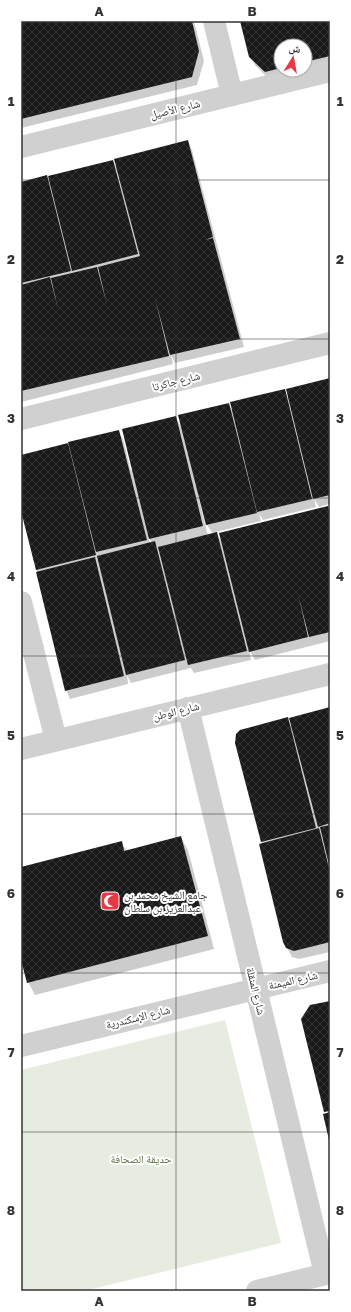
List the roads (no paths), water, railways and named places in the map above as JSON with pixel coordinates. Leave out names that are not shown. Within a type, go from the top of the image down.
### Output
[{"type":"street","points":[[214,21],[232,95]]},
{"type":"street","name":"شارع الأصيل","points":[[21,147],[330,71]]},
{"type":"street","name":"شارع جاكرتا","points":[[21,419],[330,343]]},
{"type":"street","points":[[21,602],[56,740]]},
{"type":"street","name":"شارع الوطن","points":[[21,749],[330,674]]},
{"type":"street","name":"شارع المنقلة","points":[[188,708],[327,1274]]},
{"type":"street","name":"شارع الميمنة","points":[[256,989],[330,971]]},
{"type":"street","name":"شارع الإسكندرية","points":[[21,1046],[256,989]]},
{"type":"street","points":[[257,1291],[327,1274]]},
{"type":"place","name":"جامع الشيخ محمد بن عبدالعزيز بن سلطان","points":[[110,901]]},
{"type":"park label","name":"حديقة الصحافة","points":[[141,1159]]}]
